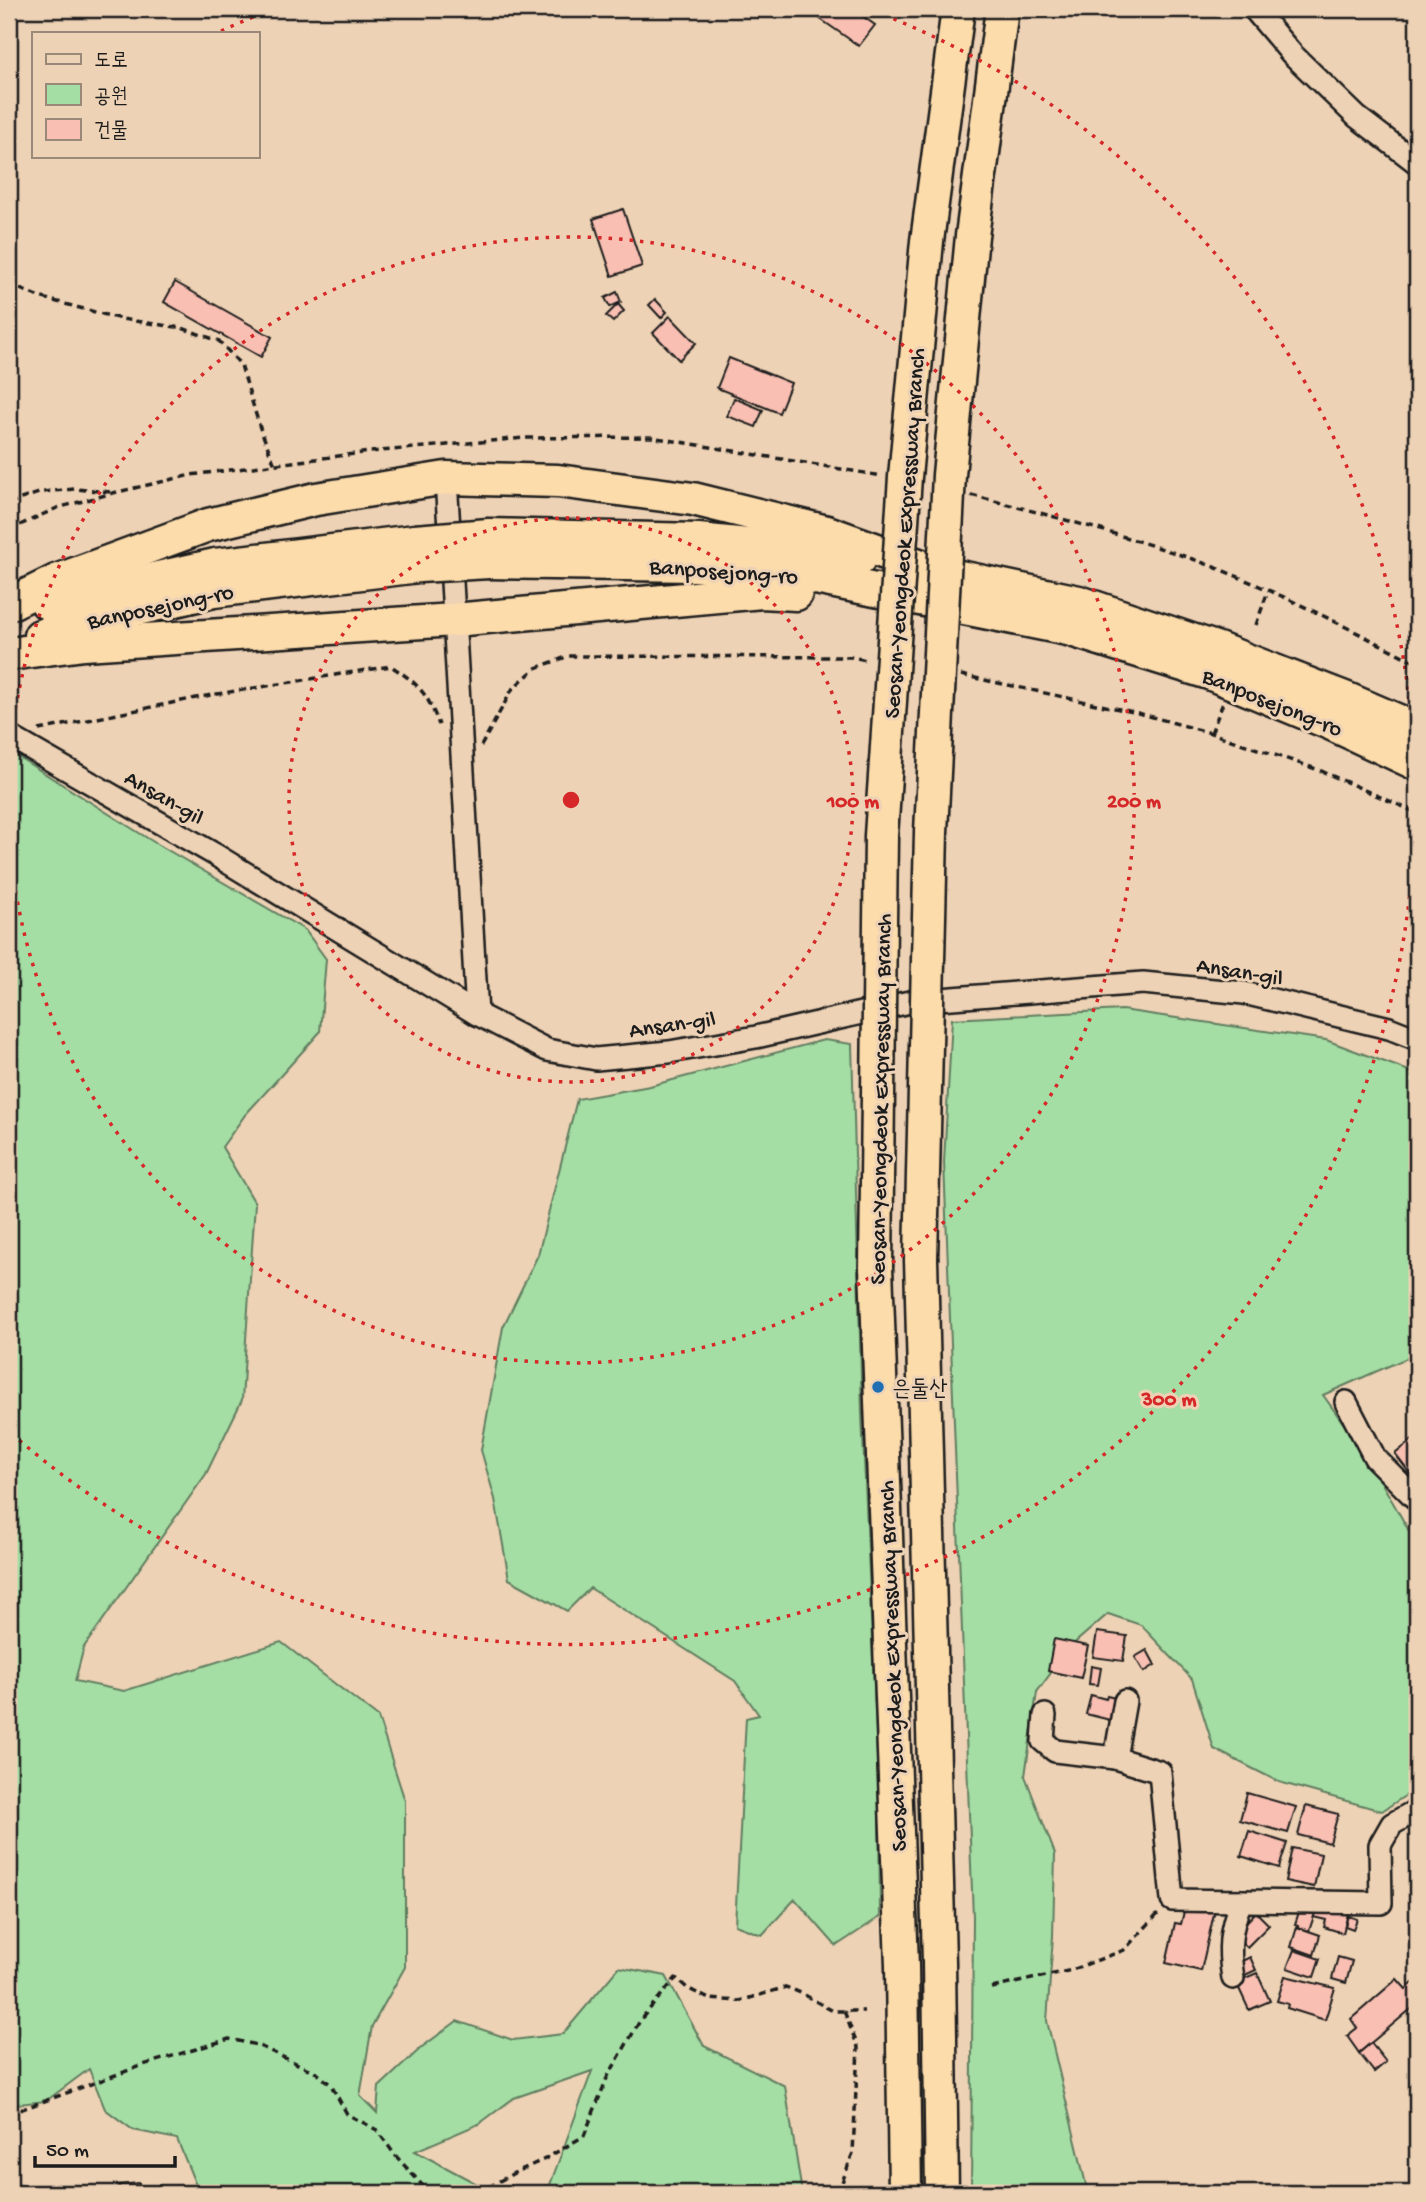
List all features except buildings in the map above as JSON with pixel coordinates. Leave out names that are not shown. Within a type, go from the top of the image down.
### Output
[{"type":"highway","name":"Seosan-Yeongdeok Expressway Branch","points":[[905,2193],[902,1966],[876,1267],[881,836],[905,477],[926,241],[958,9]]},
{"type":"highway","name":"Seosan-Yeongdeok Expressway Branch","points":[[942,2193],[939,1962],[921,1259],[931,832],[948,475],[972,236],[1002,9]]},
{"type":"highway","points":[[9,604],[56,581],[208,525],[316,499],[446,478],[558,481],[693,499],[827,531],[938,572]]},
{"type":"highway","name":"Banposejong-ro","points":[[9,615],[59,599],[215,565],[489,548],[698,540],[820,552],[938,572],[1079,602],[1218,649],[1347,699],[1417,730]]},
{"type":"highway","name":"Banposejong-ro","points":[[489,548],[806,576],[1068,629],[1209,673],[1332,724],[1417,764]]},
{"type":"highway","name":"Banposejong-ro","points":[[9,647],[69,625],[214,591],[417,553]]},
{"type":"highway","points":[[9,654],[84,644],[454,620],[762,592],[929,602]]},
{"type":"street","points":[[1254,9],[1292,54],[1357,117],[1417,163]]},
{"type":"street","points":[[446,478],[477,1014]]},
{"type":"street","name":"Ansan-gil","points":[[9,736],[214,854],[477,1014],[547,1050],[596,1059],[669,1052],[755,1037],[914,1001],[1143,983],[1244,993],[1389,1028],[1417,1040]]},
{"type":"street","points":[[1346,1402],[1375,1458],[1417,1500]]},
{"type":"street","points":[[1115,1758],[1125,1701]]},
{"type":"street","points":[[1045,1715],[1043,1741],[1055,1751],[1115,1758],[1160,1772],[1172,1900],[1381,1903],[1380,1845],[1392,1824],[1417,1810]]},
{"type":"street","points":[[1233,1978],[1231,1925],[1241,1900]]},
{"type":"path","points":[[9,284],[39,297],[121,319],[182,328],[219,341],[241,365],[260,428],[275,465]]},
{"type":"path","points":[[9,503],[42,492],[75,489],[113,493]]},
{"type":"path","points":[[1256,625],[1268,591]]},
{"type":"path","points":[[463,776],[513,688],[536,668],[569,656],[851,657],[875,661]]},
{"type":"path","points":[[9,736],[211,695],[391,666],[414,681],[429,700],[441,730]]},
{"type":"path","points":[[949,673],[1138,713],[1211,733],[1319,770],[1417,813]]},
{"type":"path","points":[[1211,733],[1225,698]]},
{"type":"path","points":[[992,1988],[1072,1970],[1124,1950],[1172,1900]]},
{"type":"path","points":[[478,2193],[584,2136],[607,2078],[641,2019],[676,1978],[687,1988],[709,1999],[740,2001],[786,1987],[833,2011],[864,2011]]},
{"type":"path","points":[[838,2193],[853,2153],[858,2047],[844,2011]]},
{"type":"path","points":[[9,2114],[142,2065],[229,2039],[257,2045],[317,2073],[331,2085],[348,2114],[377,2130],[394,2155],[423,2186],[439,2193]]},
{"type":"green space","points":[[9,751],[152,841],[305,930],[326,959],[320,1032],[245,1115],[222,1147],[255,1203],[242,1400],[206,1474],[84,1647],[75,1681],[124,1691],[281,1642],[378,1717],[405,1801],[405,1967],[372,2026],[360,2096],[377,2113],[379,2087],[422,2047],[457,2021],[513,2040],[563,2034],[619,1967],[666,1976],[704,2046],[785,2086],[802,2193],[547,2193],[592,2071],[514,2098],[479,2124],[415,2151],[494,2193],[199,2193],[177,2139],[133,2130],[105,2109],[89,2069],[46,2101],[9,2105]]},
{"type":"green space","points":[[1122,1010],[1326,1040],[1417,1074],[1417,1369],[1409,1357],[1323,1395],[1366,1455],[1417,1545],[1417,1788],[1382,1811],[1279,1782],[1214,1749],[1192,1679],[1141,1625],[1108,1614],[1070,1647],[1037,1692],[1025,1776],[1055,1854],[1047,2021],[1088,2193],[971,2193],[973,1917],[944,1162],[952,1019]]},
{"type":"green space","points":[[824,1040],[852,1044],[862,1413],[879,1800],[880,1917],[836,1946],[795,1899],[762,1935],[735,1925],[746,1718],[759,1715],[735,1681],[590,1588],[567,1611],[509,1579],[495,1499],[481,1450],[503,1327],[538,1255],[577,1099],[650,1086]]},
{"type":"place","name":"은둘산","points":[[878,1387]]}]
